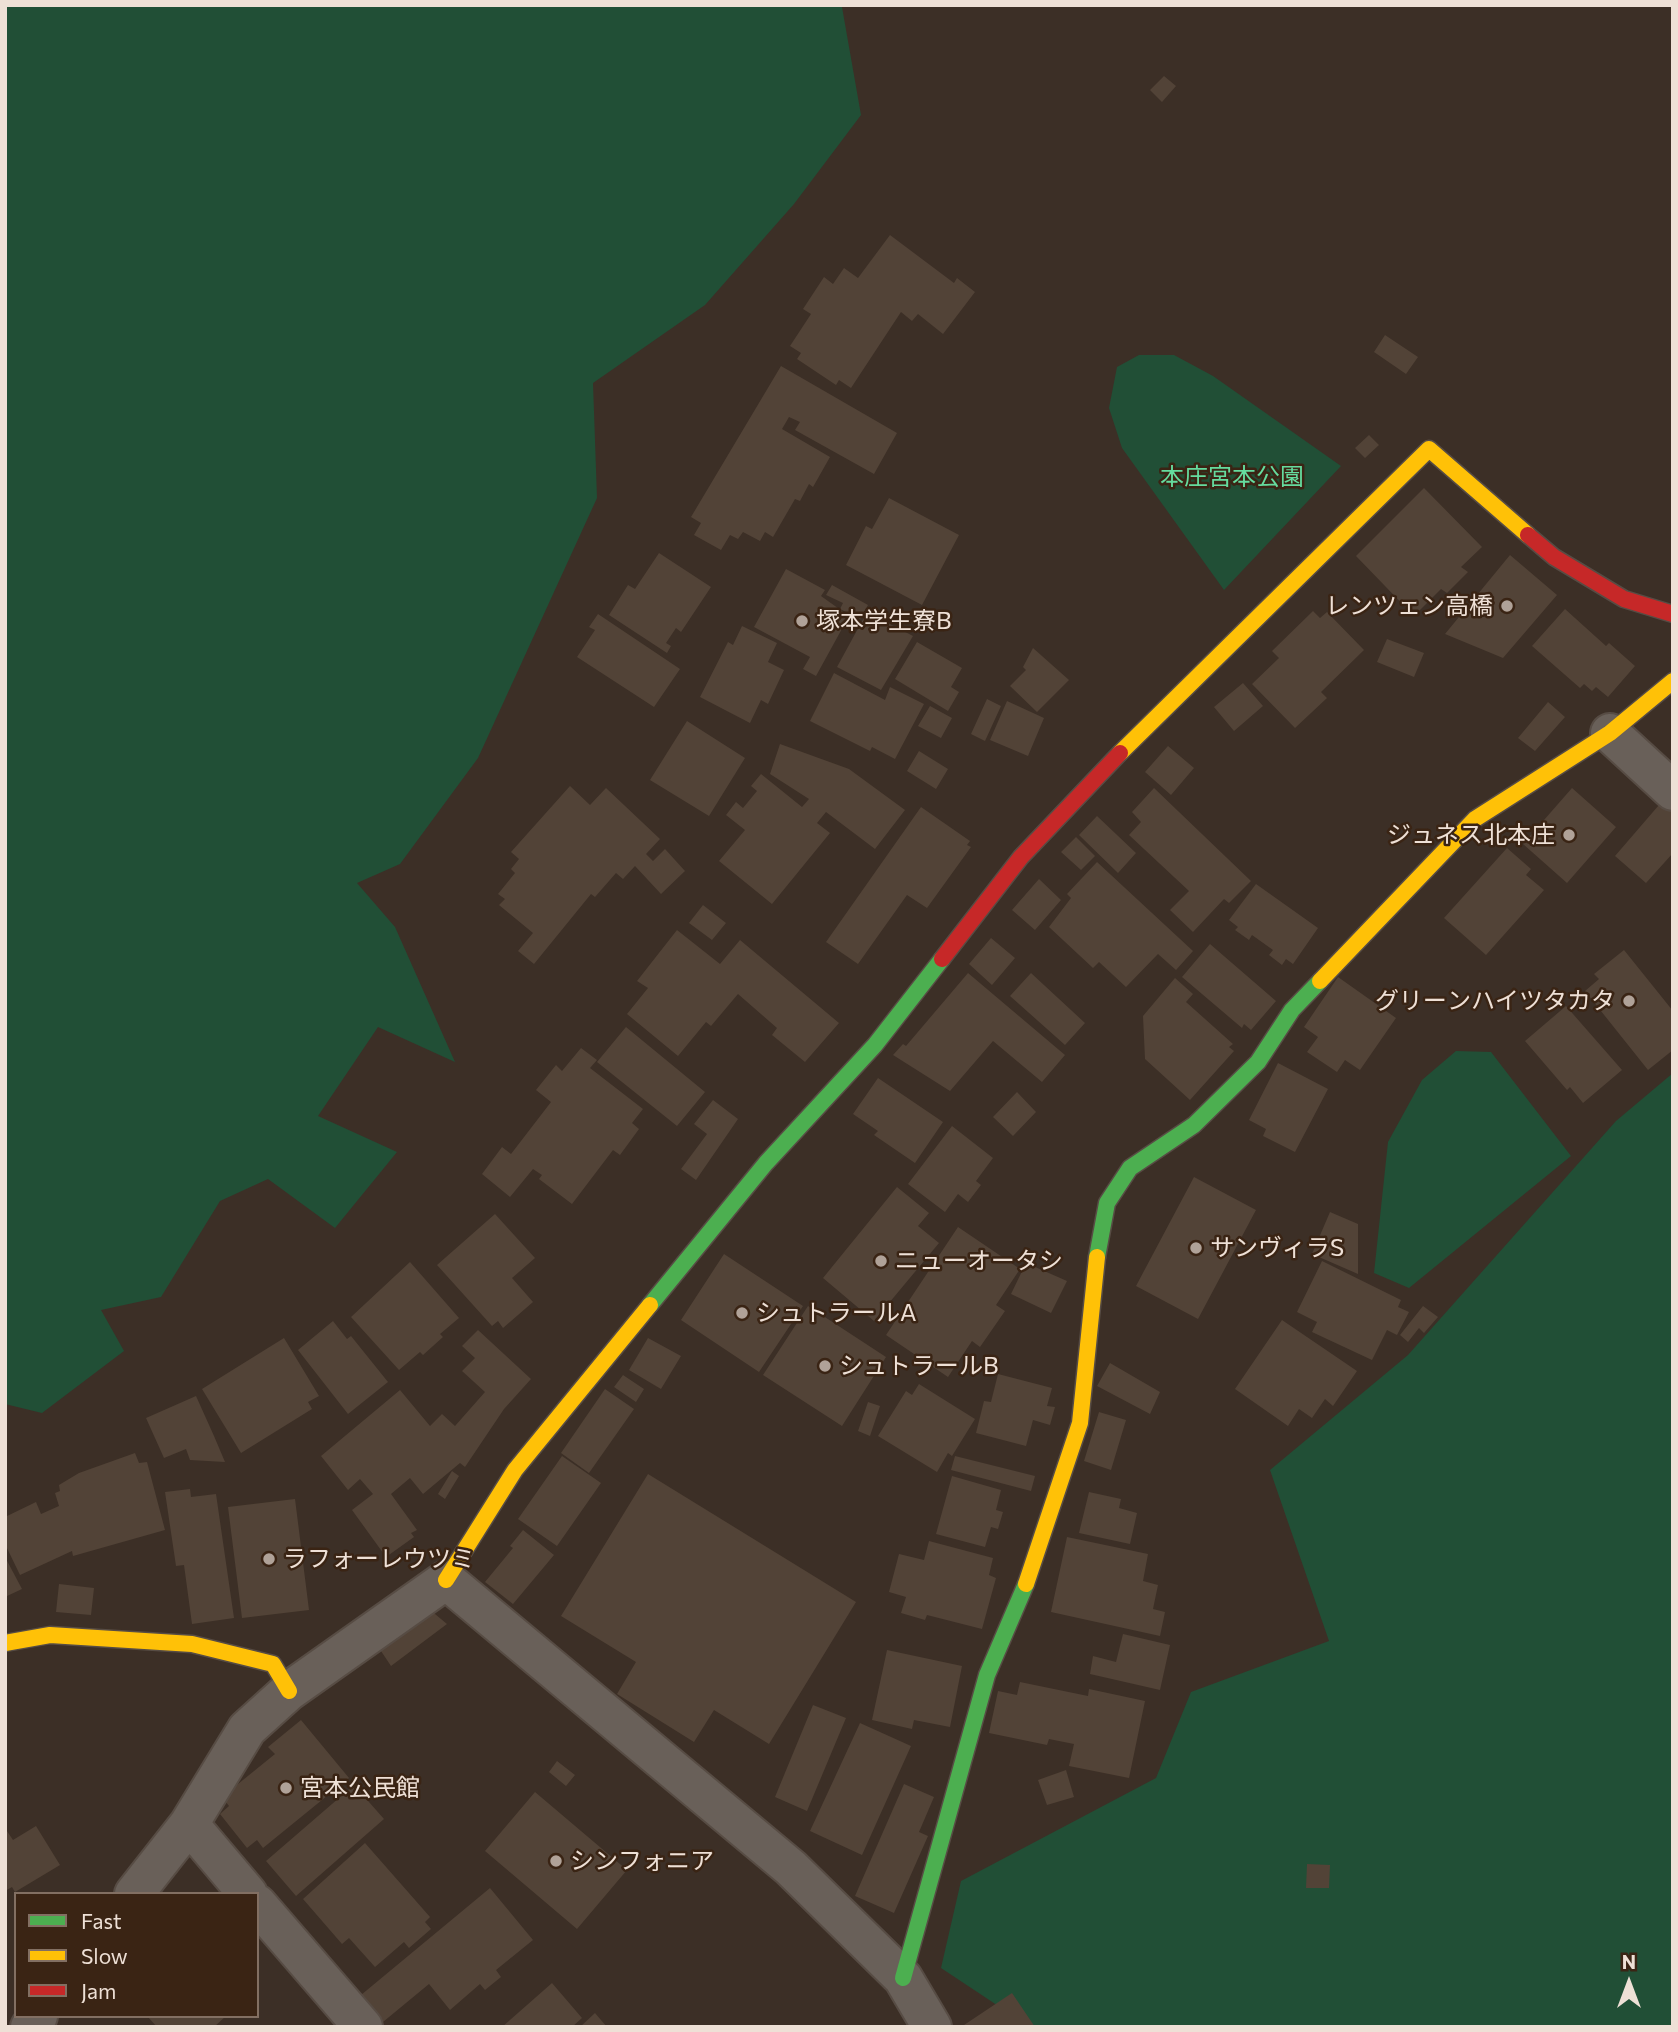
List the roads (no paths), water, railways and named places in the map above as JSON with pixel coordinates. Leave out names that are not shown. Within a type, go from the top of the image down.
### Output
[{"type":"street","points":[[136,1892],[189,1824],[247,1729],[289,1691],[446,1580],[515,1470],[766,1163],[875,1045],[1021,857],[1099,774],[1429,449],[1554,557],[1624,599],[1673,614]]},
{"type":"street","points":[[903,1978],[987,1675],[1037,1558],[1080,1423],[1092,1283],[1107,1203],[1130,1168],[1194,1125],[1258,1062],[1292,1010],[1475,819],[1610,733],[1673,681]]},
{"type":"street","points":[[1610,733],[1673,791]]},
{"type":"street","points":[[446,1580],[791,1868],[903,1978],[932,2027]]},
{"type":"street","points":[[5,1643],[50,1635],[192,1644],[273,1664],[289,1691]]},
{"type":"street","points":[[189,1824],[246,1892]]},
{"type":"street","points":[[259,1906],[363,2027]]},
{"type":"place","name":"レンツェン高橋","points":[[1507,606]]},
{"type":"place","name":"塚本学生寮B","points":[[802,621]]},
{"type":"place","name":"ジュネス北本庄","points":[[1569,835]]},
{"type":"place","name":"グリーンハイツタカタ","points":[[1629,1001]]},
{"type":"place","name":"サンヴィラS","points":[[1196,1248]]},
{"type":"place","name":"ニューオータシ","points":[[881,1261]]},
{"type":"place","name":"シュトラールA","points":[[742,1313]]},
{"type":"place","name":"シュトラールB","points":[[825,1366]]},
{"type":"place","name":"ラフォーレウツミ","points":[[269,1559]]},
{"type":"place","name":"宮本公民館","points":[[286,1788]]},
{"type":"place","name":"シンフォニア","points":[[556,1861]]},
{"type":"park label","name":"本庄宮本公園","points":[[1232,477]]}]
